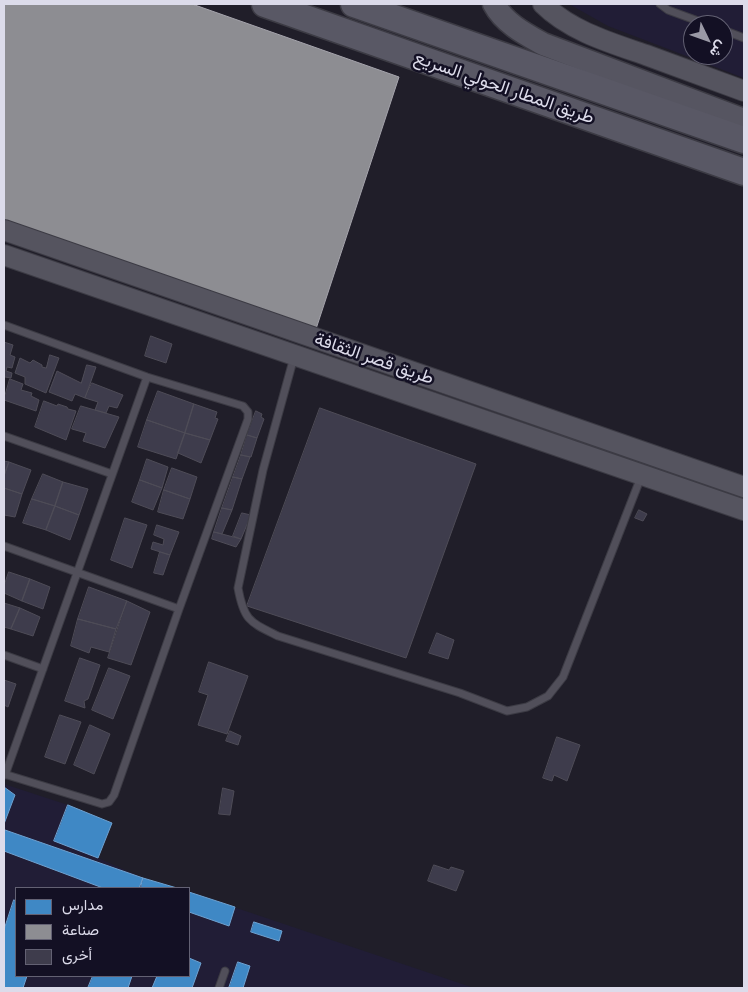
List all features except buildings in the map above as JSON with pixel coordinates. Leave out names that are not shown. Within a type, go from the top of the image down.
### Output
[{"type":"highway","name":"طريق المطار الحولي السريع","points":[[264,4],[744,172]]},
{"type":"highway","name":"طريق المطار الحولي السريع","points":[[354,4],[744,140]]},
{"type":"main road","points":[[494,4],[498,11],[518,30],[542,44],[744,120]]},
{"type":"street","points":[[543,4],[579,29],[604,40],[744,91]]},
{"type":"street","name":"طريق قصر الثقافة","points":[[4,230],[744,488]]},
{"type":"street","name":"طريق قصر الثقافة","points":[[4,255],[744,510]]},
{"type":"lane","points":[[660,4],[668,10],[683,15]]},
{"type":"lane","points":[[4,325],[146,377],[243,406],[248,412],[248,419],[114,795],[109,802],[102,804],[4,774],[146,377]]},
{"type":"lane","points":[[294,355],[263,470],[238,588],[241,606],[251,623],[278,636],[460,693],[506,710],[527,707],[548,696],[563,677],[642,475]]},
{"type":"lane","points":[[4,436],[112,474]]},
{"type":"lane","points":[[4,546],[179,609]]},
{"type":"lane","points":[[4,655],[43,669]]},
{"type":"lane","points":[[219,988],[225,971]]},
{"type":"shaded area","points":[[569,4],[744,4],[744,78],[710,65],[733,65],[733,15],[683,15],[683,55],[608,26]]},
{"type":"shaded area","points":[[4,784],[68,805],[112,823],[98,858],[143,878],[174,887],[15,887],[15,977],[190,977],[190,892],[474,988],[4,988]]}]
